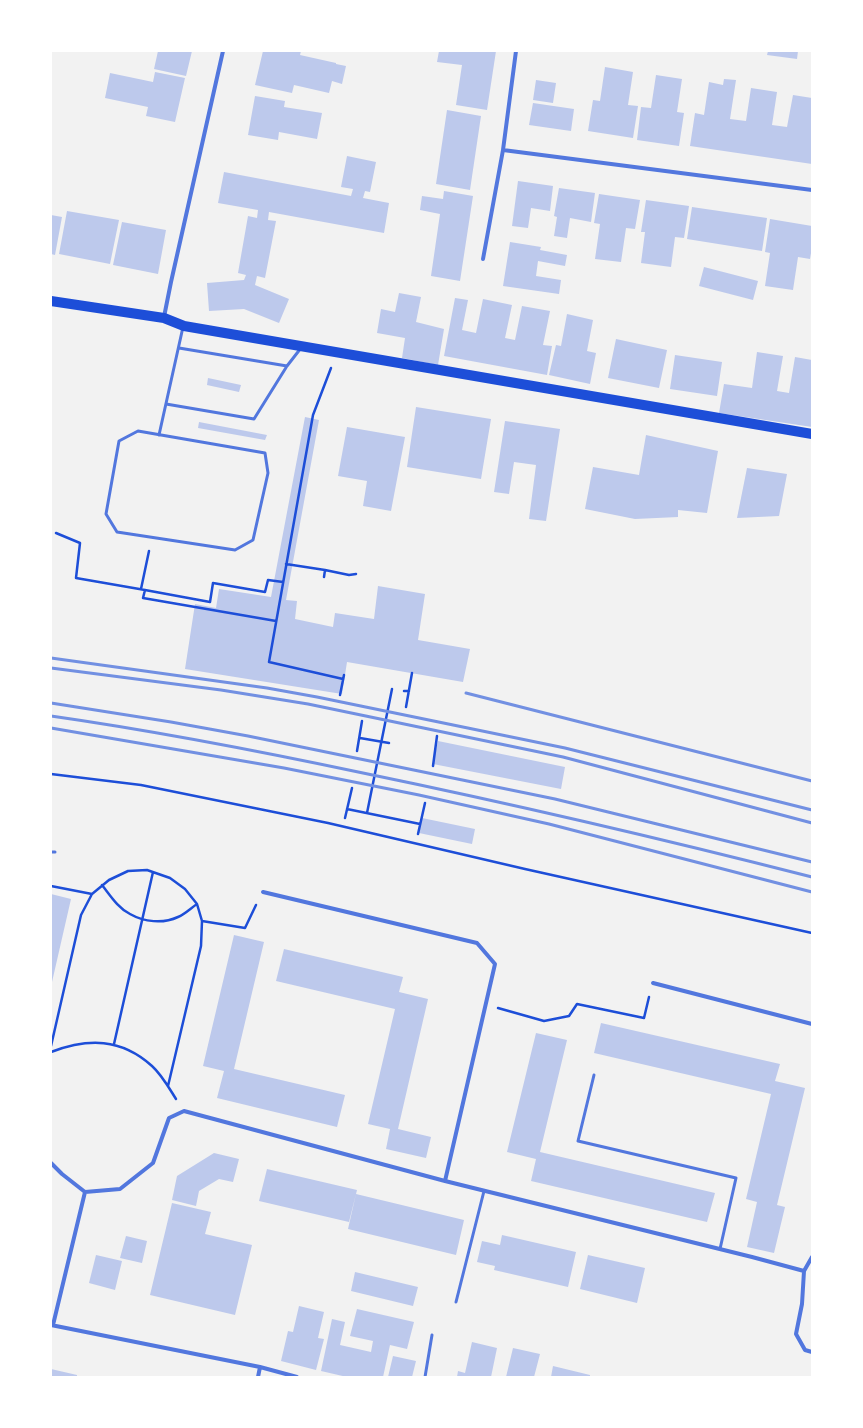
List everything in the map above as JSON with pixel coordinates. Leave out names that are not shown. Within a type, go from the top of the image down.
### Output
[{"type":"main road","points":[[51,301],[164,318],[184,326],[812,434]]},
{"type":"street","points":[[164,318],[223,51]]},
{"type":"street","points":[[483,259],[503,150],[516,51]]},
{"type":"street","points":[[503,150],[812,190]]},
{"type":"street","points":[[263,892],[477,943],[495,964],[445,1181]]},
{"type":"street","points":[[652,983],[812,1024]]},
{"type":"street","points":[[51,1163],[62,1174],[85,1192],[120,1189],[153,1164],[169,1118],[184,1111],[445,1181],[804,1271]]},
{"type":"street","points":[[85,1192],[52,1325],[260,1367],[297,1377]]},
{"type":"street","points":[[812,1257],[804,1271],[802,1304],[796,1334],[805,1350],[812,1352]]},
{"type":"street","points":[[258,1377],[260,1367]]},
{"type":"lane","points":[[159,435],[184,326]]},
{"type":"lane","points":[[166,404],[254,419],[287,366],[303,346]]},
{"type":"lane","points":[[179,348],[287,366]]},
{"type":"lane","points":[[138,431],[159,435],[265,453],[268,473],[253,540],[235,550],[117,532],[106,514],[119,441],[138,431]]},
{"type":"lane","points":[[594,1075],[578,1142],[736,1178],[720,1249]]},
{"type":"lane","points":[[456,1302],[484,1191]]},
{"type":"lane","points":[[424,1377],[432,1335]]},
{"type":"path","points":[[333,362],[312,415],[269,662],[344,679]]},
{"type":"path","points":[[56,533],[80,543],[76,578],[210,602],[213,583],[265,592],[268,580],[283,582]]},
{"type":"path","points":[[152,537],[143,598],[276,621]]},
{"type":"path","points":[[286,564],[349,575],[356,574]]},
{"type":"path","points":[[324,577],[325,570]]},
{"type":"path","points":[[406,707],[412,673]]},
{"type":"path","points":[[340,695],[344,675]]},
{"type":"path","points":[[367,813],[392,689]]},
{"type":"path","points":[[404,691],[409,692]]},
{"type":"path","points":[[356,751],[360,738],[362,721]]},
{"type":"path","points":[[433,766],[437,736]]},
{"type":"path","points":[[360,738],[389,743]]},
{"type":"path","points":[[51,774],[141,786],[328,823],[532,871],[812,933]]},
{"type":"path","points":[[345,818],[352,788]]},
{"type":"path","points":[[418,834],[425,803]]},
{"type":"path","points":[[347,809],[420,824]]},
{"type":"path","points":[[51,1046],[81,915],[92,894],[109,880],[128,871],[147,870],[153,872],[170,878],[185,889],[197,904],[202,922],[201,946],[168,1086]]},
{"type":"path","points":[[114,1044],[153,872]]},
{"type":"path","points":[[102,885],[114,901],[129,914],[143,919],[158,922],[178,917],[197,904]]},
{"type":"path","points":[[51,886],[92,894]]},
{"type":"path","points":[[202,922],[245,928],[263,892]]},
{"type":"path","points":[[486,1005],[544,1021],[569,1016],[578,1004],[644,1018],[652,983]]},
{"type":"path","points":[[51,1052],[84,1042],[114,1044],[133,1053],[153,1066],[184,1111]]},
{"type":"building","points":[[158,51],[192,51],[186,76],[154,69]]},
{"type":"building","points":[[263,51],[301,51],[300,55],[346,66],[342,84],[332,81],[329,93],[294,85],[292,93],[255,85]]},
{"type":"building","points":[[439,51],[496,51],[487,110],[456,105],[462,65],[437,62]]},
{"type":"building","points":[[768,51],[798,51],[797,59],[767,55]]},
{"type":"building","points":[[605,67],[633,72],[628,105],[638,106],[633,138],[588,131],[593,100],[600,101]]},
{"type":"building","points":[[155,72],[185,78],[175,122],[146,116],[148,107],[105,98],[110,73],[153,82]]},
{"type":"building","points":[[656,75],[682,79],[677,112],[684,113],[679,146],[637,140],[641,107],[651,108]]},
{"type":"building","points":[[724,79],[736,80],[730,119],[746,121],[751,88],[777,92],[772,125],[787,127],[793,95],[812,98],[812,164],[690,146],[695,113],[704,115],[709,82],[723,85]]},
{"type":"building","points":[[536,80],[556,83],[553,103],[533,100]]},
{"type":"building","points":[[255,96],[285,101],[284,107],[322,113],[317,139],[279,132],[278,140],[248,135]]},
{"type":"building","points":[[533,103],[574,109],[571,131],[529,125]]},
{"type":"building","points":[[447,110],[481,116],[470,190],[436,184]]},
{"type":"building","points":[[347,156],[376,162],[370,192],[365,191],[363,198],[389,203],[384,233],[269,212],[268,220],[276,221],[265,278],[257,276],[255,285],[289,299],[279,323],[244,309],[209,311],[207,283],[244,280],[246,275],[238,273],[248,216],[257,218],[258,210],[218,203],[224,172],[351,196],[353,189],[341,187]]},
{"type":"building","points":[[518,181],[553,186],[550,211],[531,208],[528,228],[512,226]]},
{"type":"building","points":[[559,188],[595,193],[591,222],[570,218],[567,238],[554,236],[557,217],[554,216]]},
{"type":"building","points":[[444,191],[473,196],[460,281],[431,276],[440,214],[420,210],[422,196],[443,199]]},
{"type":"building","points":[[599,194],[640,200],[635,229],[626,228],[621,262],[595,259],[600,224],[594,223]]},
{"type":"building","points":[[646,200],[689,206],[684,238],[675,237],[671,267],[641,263],[645,232],[641,232]]},
{"type":"building","points":[[692,207],[767,218],[762,251],[687,239]]},
{"type":"building","points":[[67,211],[119,220],[110,264],[59,254]]},
{"type":"building","points":[[51,215],[62,217],[55,255],[51,254]]},
{"type":"building","points":[[770,219],[812,226],[812,247],[810,259],[798,257],[793,290],[765,286],[770,253],[765,252]]},
{"type":"building","points":[[122,222],[166,230],[158,274],[113,265]]},
{"type":"building","points":[[510,242],[541,247],[540,250],[567,255],[565,266],[538,261],[536,276],[561,280],[559,294],[503,286]]},
{"type":"building","points":[[704,267],[758,281],[753,300],[699,286]]},
{"type":"building","points":[[399,293],[421,297],[416,322],[444,329],[438,365],[402,358],[405,338],[377,333],[381,309],[395,312]]},
{"type":"building","points":[[455,298],[468,300],[462,330],[476,333],[483,299],[512,305],[505,338],[515,340],[522,306],[550,311],[543,345],[552,346],[547,375],[444,356]]},
{"type":"building","points":[[567,314],[593,320],[587,351],[596,353],[590,384],[549,375],[556,345],[561,346]]},
{"type":"building","points":[[616,339],[667,350],[659,388],[608,378]]},
{"type":"building","points":[[757,352],[783,356],[777,391],[789,393],[795,357],[812,360],[812,427],[719,413],[724,384],[752,388]]},
{"type":"building","points":[[675,355],[722,362],[717,396],[670,389]]},
{"type":"building","points":[[208,378],[241,385],[239,392],[207,385]]},
{"type":"building","points":[[416,407],[491,419],[481,479],[407,467]]},
{"type":"building","points":[[305,417],[319,420],[286,600],[297,601],[295,619],[333,627],[335,613],[374,619],[378,586],[425,594],[418,640],[470,649],[463,682],[347,662],[342,694],[185,669],[195,604],[216,608],[219,589],[271,597]]},
{"type":"building","points":[[505,421],[560,429],[546,521],[529,519],[536,465],[514,462],[509,494],[494,492]]},
{"type":"building","points":[[199,422],[267,435],[265,440],[198,428]]},
{"type":"building","points":[[347,427],[405,437],[391,511],[363,506],[367,481],[338,476]]},
{"type":"building","points":[[646,435],[718,451],[707,513],[678,510],[678,517],[635,519],[585,509],[593,467],[639,475]]},
{"type":"building","points":[[747,468],[787,474],[779,516],[737,518]]},
{"type":"building","points":[[438,741],[565,767],[561,789],[433,764]]},
{"type":"building","points":[[422,818],[475,829],[472,844],[419,833]]},
{"type":"building","points":[[51,894],[71,899],[52,982],[51,982]]},
{"type":"building","points":[[234,935],[264,942],[234,1069],[345,1095],[337,1127],[217,1098],[224,1071],[203,1066]]},
{"type":"building","points":[[284,949],[403,977],[399,992],[428,999],[398,1129],[431,1137],[426,1158],[386,1149],[390,1129],[368,1124],[395,1009],[276,981]]},
{"type":"building","points":[[601,1023],[780,1064],[775,1081],[805,1088],[777,1205],[785,1207],[774,1253],[747,1247],[757,1202],[746,1199],[771,1094],[594,1053]]},
{"type":"building","points":[[536,1033],[567,1040],[540,1152],[715,1193],[707,1222],[531,1181],[536,1159],[507,1152]]},
{"type":"building","points":[[214,1153],[239,1159],[233,1182],[219,1179],[199,1191],[196,1206],[172,1200],[177,1176]]},
{"type":"building","points":[[267,1169],[357,1190],[349,1222],[259,1201]]},
{"type":"building","points":[[356,1194],[464,1220],[456,1255],[348,1229]]},
{"type":"building","points":[[172,1203],[211,1212],[205,1234],[252,1245],[235,1315],[150,1295]]},
{"type":"building","points":[[502,1235],[576,1252],[568,1287],[494,1270],[495,1266],[477,1262],[482,1241],[500,1245]]},
{"type":"building","points":[[126,1236],[147,1241],[142,1263],[120,1258]]},
{"type":"building","points":[[96,1255],[122,1261],[115,1290],[89,1283]]},
{"type":"building","points":[[588,1255],[645,1268],[637,1303],[580,1289]]},
{"type":"building","points":[[355,1272],[418,1287],[413,1306],[351,1291]]},
{"type":"building","points":[[299,1306],[324,1312],[318,1338],[324,1339],[316,1370],[281,1361],[288,1331],[293,1332]]},
{"type":"building","points":[[357,1309],[414,1322],[407,1349],[390,1345],[383,1377],[347,1377],[321,1371],[332,1319],[345,1322],[340,1345],[371,1352],[373,1341],[350,1336]]},
{"type":"building","points":[[472,1342],[497,1348],[491,1377],[457,1377],[458,1371],[465,1373]]},
{"type":"building","points":[[513,1348],[540,1354],[534,1377],[506,1377]]},
{"type":"building","points":[[393,1356],[416,1361],[412,1377],[388,1377]]},
{"type":"building","points":[[553,1366],[590,1375],[590,1377],[551,1377]]},
{"type":"building","points":[[51,1369],[77,1375],[77,1377],[51,1377]]},
{"type":"railway","points":[[51,658],[267,688],[317,697],[565,748],[812,810]]},
{"type":"railway","points":[[51,668],[221,690],[308,704],[563,757],[812,823]]},
{"type":"railway","points":[[466,693],[812,781]]},
{"type":"railway","points":[[51,703],[248,736],[555,799],[812,862]]},
{"type":"railway","points":[[51,716],[207,742],[419,785],[588,822],[812,877]]},
{"type":"railway","points":[[51,728],[284,768],[419,795],[549,824],[812,892]]}]
